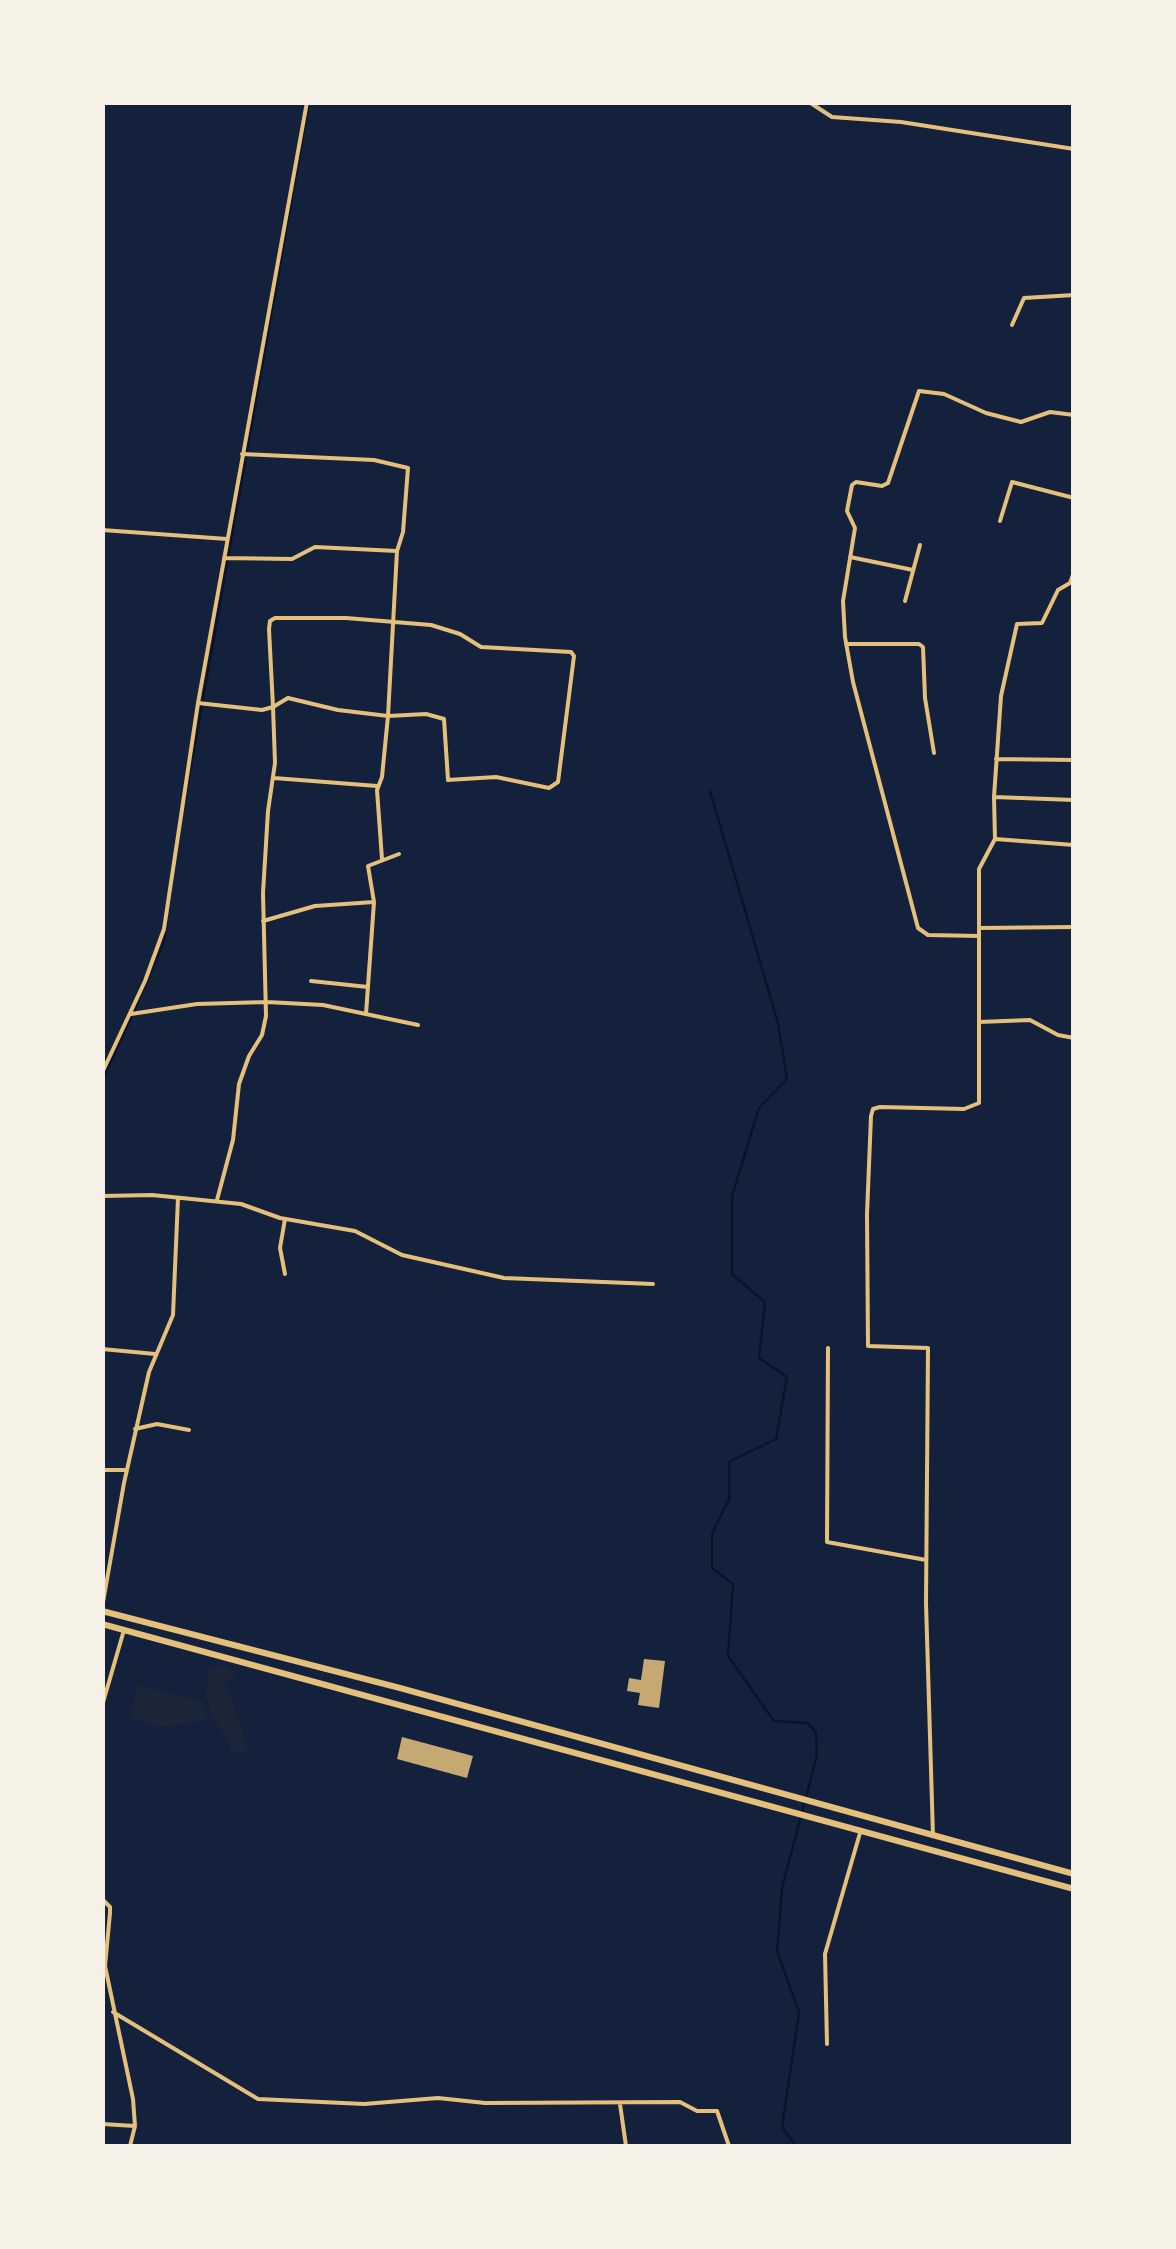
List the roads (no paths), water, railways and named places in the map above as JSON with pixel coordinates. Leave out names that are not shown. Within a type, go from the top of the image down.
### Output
[{"type":"highway","points":[[102,1610],[1074,1874]]},
{"type":"highway","points":[[102,1624],[1074,1889]]},
{"type":"highway","points":[[350,1690],[354,1676]]},
{"type":"street","points":[[102,1073],[145,982],[164,929],[228,558],[227,539],[307,102]]},
{"type":"street","points":[[809,102],[832,116],[900,122],[1074,149]]},
{"type":"street","points":[[1012,326],[1024,298],[1074,295]]},
{"type":"street","points":[[979,936],[928,934],[918,928],[846,644],[843,601],[855,528],[847,511],[856,482],[882,486],[888,483],[919,391],[944,394],[986,414],[1021,422],[1056,411],[1074,415]]},
{"type":"street","points":[[242,454],[374,460],[408,468],[403,532],[397,550],[388,716],[382,777],[377,786],[382,858]]},
{"type":"street","points":[[1000,521],[1012,482],[1074,498]]},
{"type":"street","points":[[102,530],[227,539]]},
{"type":"street","points":[[905,601],[920,546]]},
{"type":"street","points":[[228,558],[292,558],[315,547],[397,550]]},
{"type":"street","points":[[850,557],[914,570]]},
{"type":"street","points":[[933,1836],[926,1560],[928,1348],[868,1346],[871,1116],[872,1109],[880,1107],[964,1108],[979,1102],[979,869],[995,839],[1001,696],[1017,624],[1042,623],[1058,590],[1070,584],[1074,572]]},
{"type":"street","points":[[202,704],[262,710],[273,707],[288,698],[388,716],[426,714],[444,719],[450,782],[496,777],[549,788],[558,782],[574,656],[570,652],[481,647],[460,634],[431,625],[272,619],[269,629],[273,707],[274,778],[268,811],[263,921],[265,1026],[239,1084],[233,1140],[217,1200]]},
{"type":"street","points":[[846,644],[923,647],[934,753]]},
{"type":"street","points":[[996,759],[1074,760]]},
{"type":"street","points":[[274,778],[377,786]]},
{"type":"street","points":[[994,797],[1074,800]]},
{"type":"street","points":[[995,839],[1074,845]]},
{"type":"street","points":[[366,1014],[374,902],[368,866],[399,854]]},
{"type":"street","points":[[263,921],[315,906],[374,902]]},
{"type":"street","points":[[979,928],[1074,927]]},
{"type":"street","points":[[312,981],[368,987]]},
{"type":"street","points":[[128,1014],[197,1004],[267,1002],[322,1006],[418,1025]]},
{"type":"street","points":[[980,1022],[1030,1020],[1058,1035],[1074,1038]]},
{"type":"street","points":[[102,1196],[241,1204],[286,1218],[355,1231],[402,1255],[504,1278],[654,1284]]},
{"type":"street","points":[[102,1610],[135,1429],[154,1354],[174,1315],[178,1198]]},
{"type":"street","points":[[284,1274],[280,1248],[286,1218]]},
{"type":"street","points":[[102,1348],[154,1354]]},
{"type":"street","points":[[828,1348],[828,1542],[926,1560]]},
{"type":"street","points":[[135,1429],[157,1424],[189,1430]]},
{"type":"street","points":[[102,1470],[127,1470]]},
{"type":"street","points":[[102,1706],[124,1630]]},
{"type":"street","points":[[827,2044],[825,1954],[860,1833]]},
{"type":"street","points":[[102,1899],[110,1906],[104,1958],[133,2098],[130,2146]]},
{"type":"street","points":[[113,2012],[258,2098],[364,2104],[438,2098],[485,2102],[680,2102],[692,2110],[717,2112],[729,2146]]},
{"type":"street","points":[[620,2104],[626,2146]]},
{"type":"street","points":[[102,2124],[134,2126]]},
{"type":"waterway","points":[[185,800],[309,102]]},
{"type":"waterway","points":[[710,791],[778,1023],[787,1079],[759,1108],[732,1196],[732,1274],[765,1302],[759,1358],[787,1377],[776,1439],[729,1462],[729,1499],[712,1534],[712,1568],[733,1584],[728,1656],[774,1721],[807,1723],[816,1732],[817,1755],[782,1888],[777,1951],[799,2012],[782,2127],[796,2146]]},
{"type":"waterway","points":[[134,1011],[163,944],[167,922]]},
{"type":"waterway","points":[[102,1080],[132,1016]]}]
